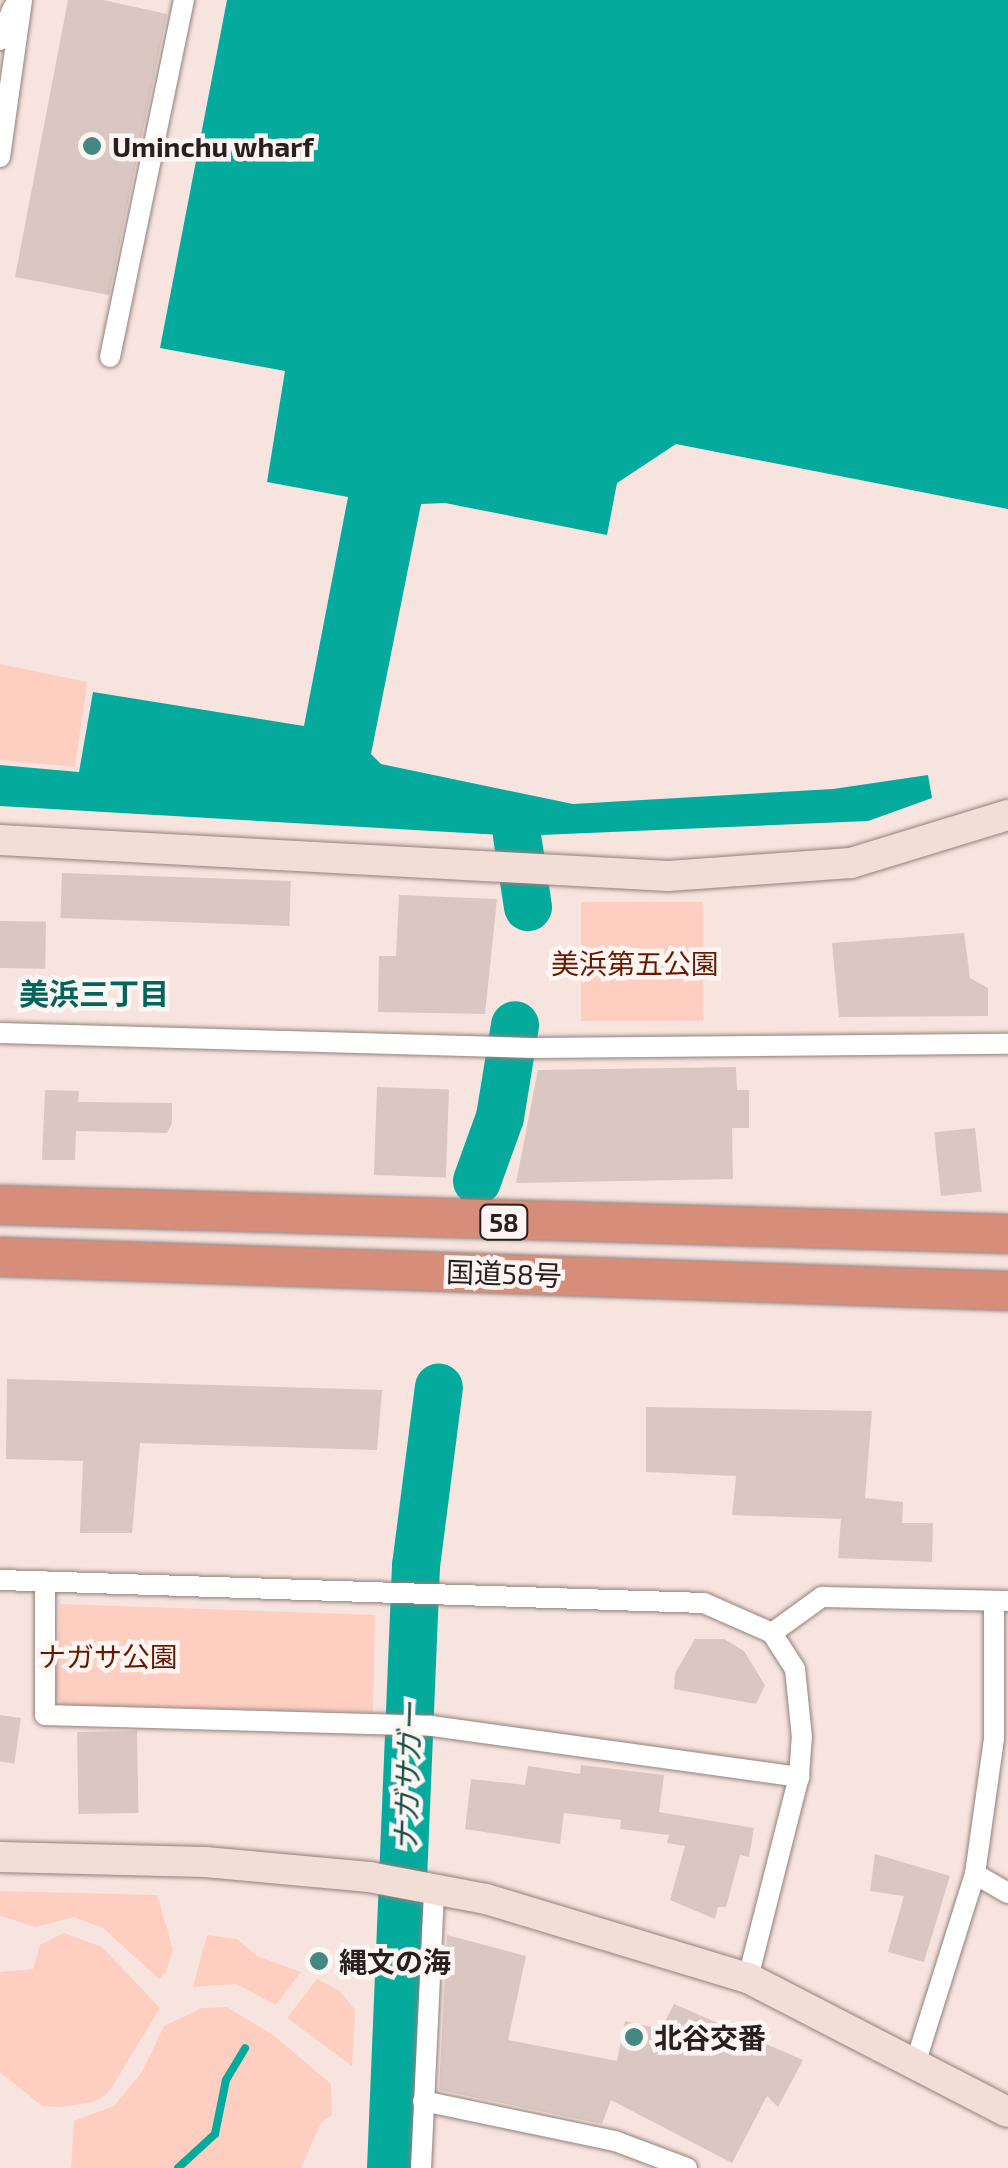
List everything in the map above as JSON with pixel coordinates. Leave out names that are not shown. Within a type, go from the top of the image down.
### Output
[{"type":"highway","name":"国道58号","points":[[0,1205],[1008,1234]]},
{"type":"highway","name":"国道58号","points":[[0,1256],[1008,1291]]},
{"type":"street","points":[[0,40],[18,0]]},
{"type":"street","points":[[0,156],[18,0]]},
{"type":"street","points":[[110,357],[184,0]]},
{"type":"street","points":[[0,840],[508,872],[668,876],[851,863],[1008,814]]},
{"type":"street","points":[[0,1033],[534,1048],[1008,1044]]},
{"type":"street","points":[[0,1580],[704,1603],[772,1632],[795,1670],[803,1710],[799,1777],[748,1978]]},
{"type":"street","points":[[46,1581],[44,1715],[432,1726],[799,1777]]},
{"type":"street","points":[[772,1632],[822,1596],[1001,1601],[1001,1740],[975,1874],[916,2061]]},
{"type":"street","points":[[0,1857],[205,1862],[371,1878],[486,1899],[748,1978],[916,2061],[1008,2112]]},
{"type":"street","points":[[975,1874],[1008,1893]]},
{"type":"street","points":[[421,2168],[432,1890]]},
{"type":"street","points":[[422,2101],[616,2141],[688,2168]]},
{"type":"green space","points":[[0,664],[87,682],[75,767],[0,760]]},
{"type":"green space","name":"美浜第五公園","points":[[581,902],[703,902],[703,1021],[581,1021]]},
{"type":"green space","name":"ナガサ公園","points":[[60,1604],[375,1615],[373,1712],[64,1705],[55,1696]]},
{"type":"green space","points":[[0,1891],[157,1895],[173,1949],[166,1972],[159,1979],[103,1928],[74,1917],[36,1927],[0,1916]]},
{"type":"green space","points":[[64,1933],[102,1947],[160,2008],[109,2092],[94,2102],[42,2106],[0,2072],[0,1972],[33,1969],[40,1945]]},
{"type":"green space","points":[[207,1935],[237,1939],[257,1956],[301,1972],[276,2005],[236,1984],[193,1987]]},
{"type":"green space","points":[[317,1979],[340,1991],[355,2010],[352,2066],[287,2018]]},
{"type":"green space","points":[[227,2007],[273,2035],[331,2084],[332,2115],[321,2123],[301,2168],[71,2168],[74,2121],[114,2106],[142,2072],[164,2026],[202,2008]]},
{"type":"water","points":[[227,0],[1008,0],[1008,509],[676,444],[617,483],[607,535],[445,503],[421,504],[371,754],[381,764],[573,804],[833,789],[928,775],[932,798],[868,821],[517,836],[0,806],[0,765],[79,772],[93,692],[304,726],[348,497],[267,482],[285,371],[160,348]]},
{"type":"building","name":"Uminchu wharf","points":[[68,0],[103,0],[167,14],[109,295],[15,277]]},
{"type":"building","points":[[62,873],[291,881],[289,926],[60,918]]},
{"type":"building","points":[[399,895],[497,899],[485,1014],[378,1012],[379,956],[396,956]]},
{"type":"building","points":[[0,921],[46,922],[45,969],[0,968]]},
{"type":"building","points":[[964,933],[970,978],[988,988],[988,1016],[839,1017],[832,943]]},
{"type":"building","points":[[736,1067],[737,1090],[749,1090],[749,1128],[732,1128],[733,1179],[516,1183],[538,1070]]},
{"type":"building","points":[[377,1087],[449,1090],[446,1177],[374,1175]]},
{"type":"building","points":[[45,1090],[79,1091],[78,1102],[172,1103],[172,1123],[167,1133],[76,1131],[75,1160],[42,1160]]},
{"type":"building","points":[[975,1128],[982,1192],[941,1196],[934,1132]]},
{"type":"building","points":[[7,1379],[382,1390],[377,1450],[140,1443],[132,1533],[80,1533],[83,1461],[6,1459]]},
{"type":"building","points":[[646,1407],[872,1411],[865,1498],[903,1502],[902,1523],[933,1523],[932,1562],[838,1558],[841,1519],[732,1515],[736,1476],[646,1472]]},
{"type":"building","points":[[695,1639],[724,1639],[744,1651],[765,1685],[756,1704],[674,1689],[675,1673]]},
{"type":"building","points":[[0,1715],[21,1718],[14,1763],[0,1761]]},
{"type":"building","points":[[137,1731],[138,1813],[78,1814],[77,1732]]},
{"type":"building","points":[[581,1765],[664,1775],[659,1812],[754,1828],[749,1857],[740,1855],[726,1907],[718,1907],[715,1919],[670,1900],[685,1846],[667,1843],[669,1835],[620,1829],[621,1820],[564,1813],[560,1844],[465,1829],[471,1779],[525,1785],[528,1766],[580,1774]]},
{"type":"building","points":[[875,1854],[950,1876],[924,1962],[888,1952],[904,1896],[870,1891]]},
{"type":"building","points":[[447,1935],[526,1956],[508,2040],[617,2061],[625,2021],[661,2029],[674,2004],[803,2060],[778,2107],[767,2096],[732,2163],[611,2100],[602,2124],[439,2090]]},
{"type":"waterway","name":"ナガサガー","points":[[517,836],[528,907]]},
{"type":"waterway","name":"ナガサガー","points":[[477,1181],[500,1117],[515,1025]]},
{"type":"waterway","name":"ナガサガー","points":[[391,2168],[416,1566],[439,1387]]},
{"type":"waterway","points":[[178,2168],[215,2134],[226,2080],[245,2048]]},
{"type":"place","name":"Uminchu wharf","points":[[92,146]]},
{"type":"place","name":"縄文の海","points":[[319,1961]]},
{"type":"place","name":"北谷交番","points":[[634,2037]]},
{"type":"district","name":"美浜三丁目","points":[[94,993]]}]
